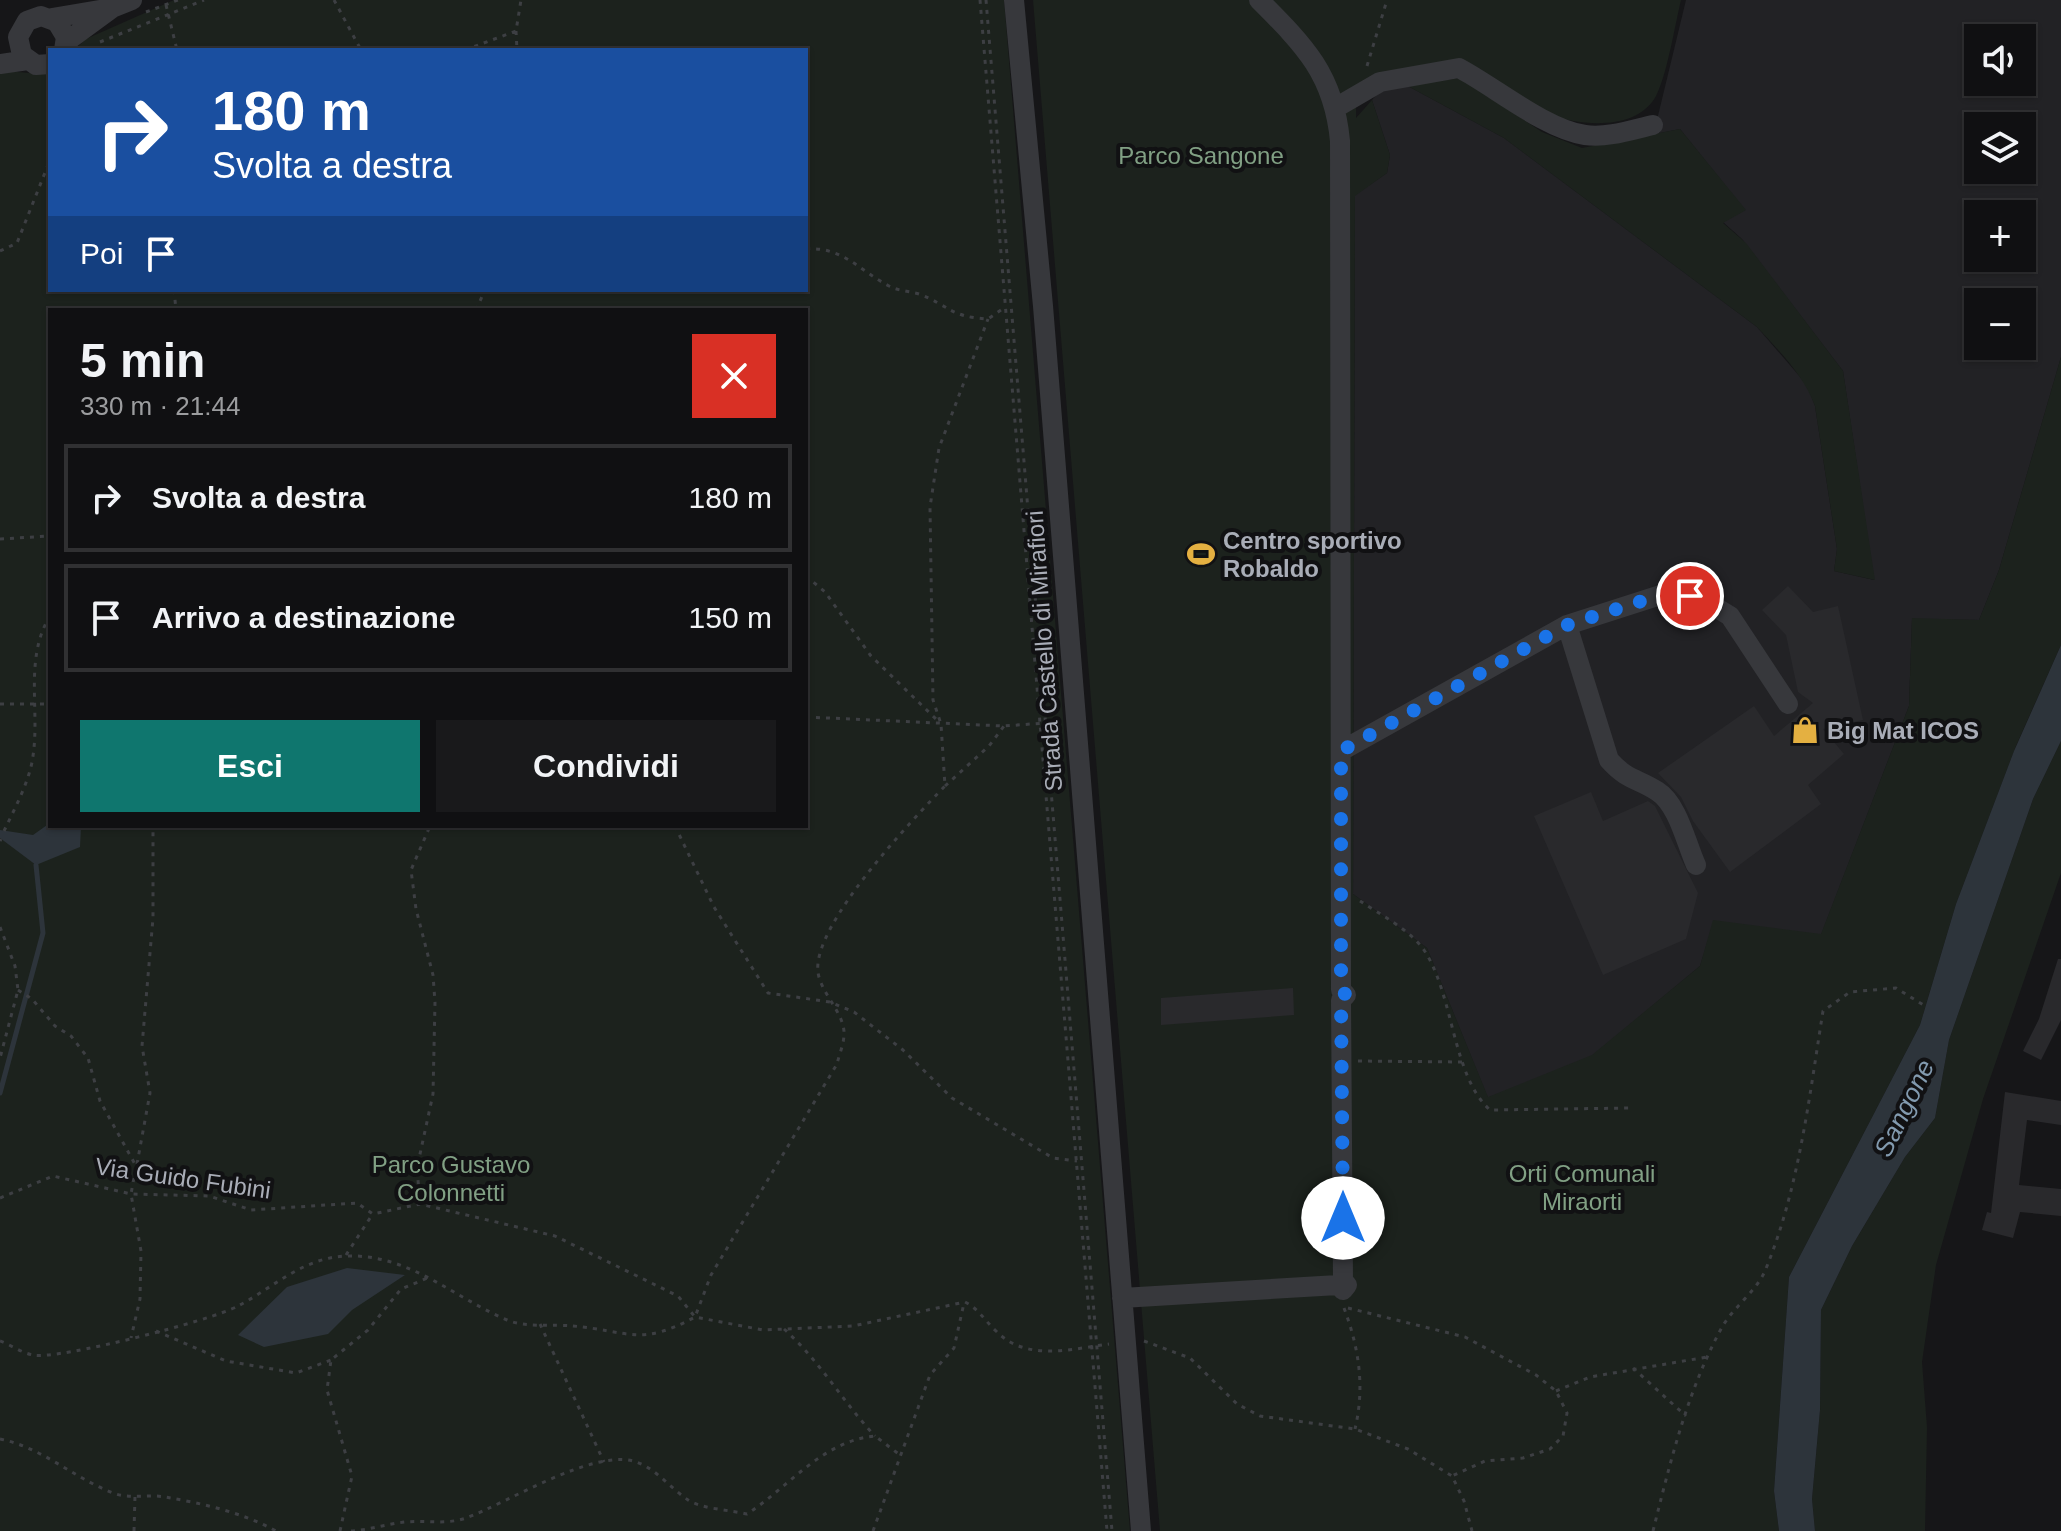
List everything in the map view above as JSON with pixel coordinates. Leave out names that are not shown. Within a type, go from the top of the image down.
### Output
[{"type":"street","points":[[27,0],[18,48],[36,65],[48,64]]},
{"type":"street","points":[[0,44],[36,17],[52,18],[112,8],[132,0]]},
{"type":"street","name":"Strada Castello di Mirafiori","points":[[1014,0],[1043,306],[1141,1531]]},
{"type":"street","points":[[1122,1298],[1341,1283],[1337,107],[1320,69],[1296,37],[1259,0]]},
{"type":"street","points":[[65,46],[112,8]]},
{"type":"street","points":[[52,18],[63,29],[65,46]]},
{"type":"street","points":[[0,64],[28,60]]},
{"type":"street","points":[[1337,107],[1380,82],[1404,75],[1459,68],[1558,126],[1585,135],[1613,135],[1653,125]]},
{"type":"street","points":[[1341,751],[1567,625],[1673,591],[1707,602],[1730,616],[1788,704]]},
{"type":"street","points":[[1567,625],[1609,760],[1625,777],[1658,791],[1670,805],[1696,865]]},
{"type":"path","points":[[100,42],[204,0]]},
{"type":"path","points":[[334,0],[360,48]]},
{"type":"path","points":[[517,48],[521,0]]},
{"type":"path","points":[[983,0],[1082,1161],[1094,1346]]},
{"type":"path","points":[[983,0],[1075,1161],[1110,1531]]},
{"type":"path","points":[[1356,96],[1390,1]]},
{"type":"path","points":[[166,5],[177,48]]},
{"type":"path","points":[[470,48],[516,31]]},
{"type":"path","points":[[0,251],[17,243],[48,165]]},
{"type":"path","points":[[808,249],[818,248],[848,257],[891,287],[918,294],[955,315],[988,319]]},
{"type":"path","points":[[945,786],[941,724],[933,700],[930,507],[939,448],[988,319],[1011,306]]},
{"type":"path","points":[[0,539],[48,536]]},
{"type":"path","points":[[808,578],[825,592],[871,656],[941,724]]},
{"type":"path","points":[[4,831],[33,758],[36,704],[34,664],[42,630],[48,620]]},
{"type":"path","points":[[0,704],[48,704]]},
{"type":"path","points":[[808,717],[1004,726],[1045,723]]},
{"type":"path","points":[[695,1317],[711,1275],[837,1064],[845,1031],[818,971],[823,944],[841,910],[887,846],[989,746],[1004,726]]},
{"type":"path","points":[[131,1338],[140,1299],[141,1251],[131,1194],[150,1093],[142,1046],[153,918],[153,828]]},
{"type":"path","points":[[420,1204],[417,1168],[433,1094],[435,1002],[433,975],[416,909],[411,870],[429,828]]},
{"type":"path","points":[[676,828],[714,907],[768,993],[830,1002],[854,1012],[903,1050],[952,1098],[1053,1158],[1082,1161]]},
{"type":"path","points":[[1341,897],[1358,899],[1424,949],[1448,1005],[1474,1092],[1490,1110],[1632,1108]]},
{"type":"path","points":[[0,927],[15,966],[18,990],[0,1058]]},
{"type":"path","points":[[1653,1531],[1686,1416],[1707,1357],[1723,1326],[1763,1276],[1784,1220],[1823,1011],[1850,992],[1896,988],[1925,1006]]},
{"type":"path","points":[[18,990],[32,999],[55,1026],[71,1036],[88,1058],[100,1101],[136,1166]]},
{"type":"path","points":[[1342,1061],[1464,1062]]},
{"type":"path","name":"Via Guido Fubini","points":[[0,1198],[53,1176],[131,1194],[209,1196],[251,1210],[357,1203],[373,1214],[420,1204],[555,1236],[678,1296],[695,1317]]},
{"type":"path","points":[[346,1255],[373,1214]]},
{"type":"path","points":[[0,1341],[34,1355],[57,1355],[131,1338],[237,1307],[277,1279],[319,1261],[346,1255],[390,1259],[430,1277],[511,1322],[575,1326],[629,1337],[665,1333],[695,1317],[763,1330],[853,1326],[965,1302],[982,1311],[996,1332],[1020,1348],[1062,1352],[1125,1342],[1161,1345],[1190,1358],[1237,1404],[1260,1416],[1355,1429],[1408,1449],[1452,1476],[1464,1501],[1472,1531]]},
{"type":"path","points":[[156,1331],[226,1361],[296,1373],[331,1360],[368,1330],[401,1289],[430,1277]]},
{"type":"path","points":[[873,1531],[930,1375],[954,1348],[965,1302]]},
{"type":"path","points":[[1355,1429],[1361,1404],[1357,1343],[1344,1307],[1465,1337],[1536,1375],[1556,1391],[1567,1413],[1563,1436],[1550,1449],[1523,1458],[1485,1461],[1452,1476]]},
{"type":"path","points":[[540,1324],[604,1462]]},
{"type":"path","points":[[784,1329],[801,1344],[846,1406],[875,1436],[900,1455]]},
{"type":"path","points":[[1556,1391],[1590,1377],[1707,1357]]},
{"type":"path","points":[[331,1360],[327,1390],[352,1476],[340,1531]]},
{"type":"path","points":[[1633,1368],[1686,1416]]},
{"type":"path","points":[[351,1531],[409,1521],[447,1522],[466,1518],[524,1490],[604,1462],[633,1461],[670,1484],[690,1502],[747,1514],[794,1473],[854,1438],[875,1436]]},
{"type":"path","points":[[0,1439],[41,1451],[88,1483],[120,1496],[163,1496],[260,1522],[276,1531]]},
{"type":"path","points":[[134,1531],[135,1496]]},
{"type":"shaded area","points":[[1686,0],[2061,0],[2061,357],[1999,570],[1979,620],[1912,619],[1909,706],[1821,935],[1714,921],[1700,966],[1592,1056],[1488,1098],[1427,948],[1353,894],[1355,195],[1387,173],[1390,155],[1372,100],[1379,92],[1406,85],[1504,138],[1757,327],[1807,385],[1815,406],[1837,549],[1834,571],[1874,580],[1843,371],[1742,239],[1723,222],[1745,210],[1680,129],[1660,133],[1656,124]]},
{"type":"green space","name":"Parco Gustavo Colonnetti","points":[[174,0],[1004,0],[1130,1531],[0,1531],[0,71],[48,72],[48,292],[808,292],[808,48],[76,48],[86,39]]},
{"type":"green space","name":"Parco Sangone","points":[[1033,0],[1681,0],[1656,96],[1636,115],[1622,120],[1577,122],[1549,115],[1465,63],[1356,96],[1356,118],[1372,100],[1390,155],[1387,173],[1355,196],[1353,894],[1427,948],[1488,1097],[1592,1055],[1700,966],[1713,920],[1821,934],[1909,706],[1912,618],[1979,620],[1999,570],[2061,357],[2061,645],[2016,746],[1956,904],[1920,1025],[1789,1277],[1774,1491],[1779,1531],[1160,1531]]},
{"type":"green space","points":[[1461,78],[1542,132],[1582,148],[1680,129],[1746,210],[1723,223],[1746,243],[1843,371],[1875,580],[1834,571],[1837,549],[1815,406],[1790,364],[1757,327],[1504,138],[1406,85]]},
{"type":"green space","points":[[2061,741],[2061,873],[1983,1099],[1936,1265],[1922,1362],[1927,1427],[1925,1531],[1815,1531],[1812,1499],[1820,1410],[1821,1310],[1852,1246],[1905,1157],[1935,1118],[1949,1040],[2033,799]]},
{"type":"water","name":"Sangone","points":[[2061,645],[2061,741],[2033,799],[1949,1040],[1935,1118],[1905,1157],[1852,1246],[1821,1310],[1820,1410],[1812,1499],[1815,1531],[1779,1531],[1774,1491],[1789,1277],[1920,1025],[1956,904],[2014,751]]},
{"type":"water","points":[[48,824],[48,828],[81,828],[80,847],[36,865],[0,838],[0,830],[33,835]]},
{"type":"water","points":[[347,1268],[405,1275],[352,1310],[328,1334],[264,1347],[238,1335],[287,1287]]},
{"type":"building","points":[[1788,586],[1813,612],[1838,606],[1863,720],[1823,729],[1844,754],[1808,785],[1821,804],[1730,872],[1693,821],[1681,797],[1658,773],[1754,706],[1774,736],[1813,703],[1798,692],[1786,635],[1762,610]]},
{"type":"building","points":[[1591,792],[1603,821],[1648,801],[1655,806],[1698,893],[1686,939],[1603,975],[1534,816]]},
{"type":"building","points":[[2058,959],[2061,959],[2061,1020],[2041,1060],[2023,1051],[2039,1019]]},
{"type":"building","points":[[1293,988],[1294,1015],[1161,1025],[1161,998]]},
{"type":"building","points":[[2005,1092],[2061,1101],[2061,1125],[2027,1120],[2019,1185],[2061,1189],[2061,1216],[2020,1212],[2013,1238],[1982,1230],[1987,1212],[1991,1213]]},
{"type":"waterway","points":[[0,1093],[43,933],[36,865]]},
{"type":"place","name":"Centro sportivo Robaldo","points":[[1201,554]]},
{"type":"place","name":"Big Mat ICOS","points":[[1805,730]]},
{"type":"route","points":[[1343,1218],[1341,1000],[1346,995],[1341,990],[1341,751],[1567,625],[1673,591],[1690,596]]},
{"type":"park label","name":"Orti Comunali Miraorti","points":[[1582,1187]]}]
